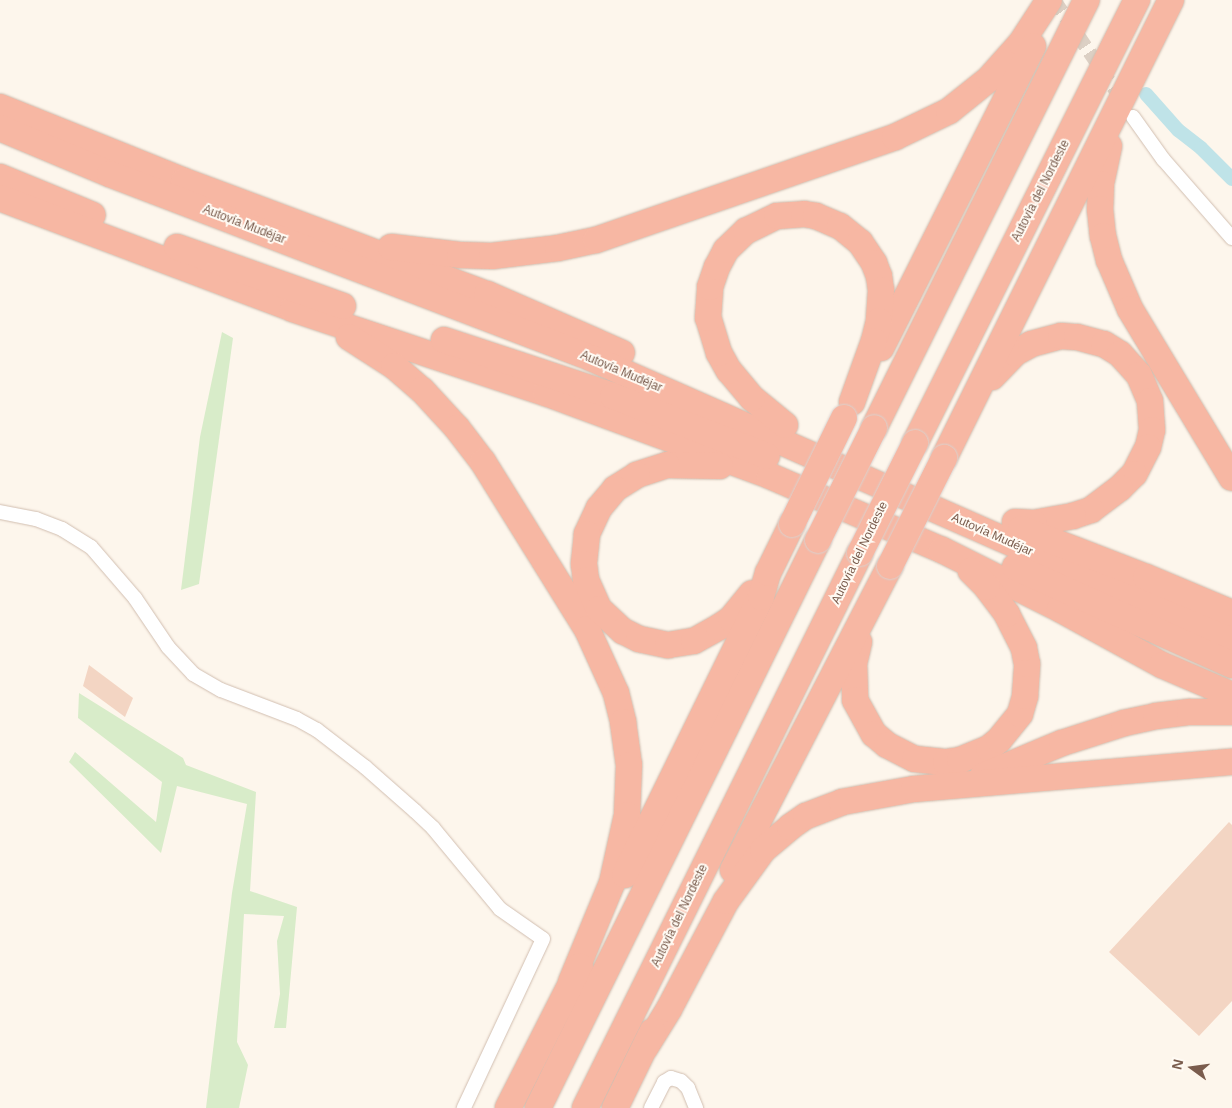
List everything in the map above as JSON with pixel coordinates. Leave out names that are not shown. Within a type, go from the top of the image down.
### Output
[{"type":"highway","points":[[350,241],[409,250],[492,256],[558,248],[633,229],[895,137],[940,115],[973,94],[1004,64],[1021,44],[1049,0]]},
{"type":"highway","points":[[508,1108],[756,606],[768,573],[848,410],[922,270],[1055,0]]},
{"type":"highway","points":[[538,1108],[1086,0]]},
{"type":"highway","name":"Autovía del Nordeste","points":[[585,1108],[914,443],[1137,0]]},
{"type":"highway","points":[[615,1108],[645,1048],[664,1003],[877,592],[1171,0]]},
{"type":"highway","points":[[1138,67],[1113,132],[1106,158],[1100,209],[1103,236],[1109,260],[1130,309],[1232,478]]},
{"type":"highway","points":[[0,107],[184,181],[350,241],[538,315],[1003,522],[1146,577],[1232,614]]},
{"type":"highway","name":"Autovía Mudéjar","points":[[0,128],[110,174],[591,358],[1232,640]]},
{"type":"highway","name":"Autovía Mudéjar","points":[[0,177],[119,226],[322,299],[614,396],[784,463],[1232,665]]},
{"type":"highway","points":[[0,198],[293,309],[546,393],[770,476],[942,550],[1060,609],[1162,665],[1232,695]]},
{"type":"highway","points":[[785,425],[752,398],[729,371],[718,353],[708,318],[710,287],[717,267],[726,250],[746,231],[777,216],[804,214],[816,216],[840,226],[860,242],[874,263],[879,276],[881,290],[879,321],[874,341],[848,410]]},
{"type":"highway","points":[[293,309],[346,335],[394,366],[422,390],[457,428],[483,462],[587,629],[616,693],[623,722],[629,765],[627,815],[612,882],[571,982]]},
{"type":"highway","points":[[967,409],[1000,368],[1015,353],[1031,344],[1061,336],[1078,337],[1104,344],[1120,354],[1139,376],[1150,401],[1152,430],[1143,461],[1134,474],[1107,500],[1091,510],[1064,518],[1034,522],[1003,522]]},
{"type":"highway","points":[[768,573],[731,619],[694,641],[668,645],[639,639],[610,620],[591,594],[584,564],[587,534],[599,508],[615,488],[637,474],[668,465],[685,464],[733,468],[770,476]]},
{"type":"highway","points":[[877,592],[857,646],[853,684],[855,700],[874,734],[899,752],[927,761],[960,760],[989,748],[999,740],[1020,714],[1027,681],[1024,648],[1007,614],[987,587],[975,575],[942,550]]},
{"type":"highway","points":[[964,784],[1062,743],[1124,723],[1156,716],[1190,712],[1232,712]]},
{"type":"highway","points":[[645,1048],[669,1009],[726,901],[763,850],[790,827],[812,814],[842,802],[877,794],[964,784],[1232,762]]},
{"type":"street","points":[[1133,117],[1163,159],[1232,238]]},
{"type":"street","points":[[0,512],[36,519],[62,529],[91,547],[136,598],[168,647],[193,674],[221,690],[316,730],[365,767],[433,828],[500,909],[543,939],[464,1108]]},
{"type":"street","points":[[650,1108],[664,1082],[671,1078],[681,1081],[688,1088],[696,1108]]},
{"type":"green space","points":[[222,332],[233,338],[199,584],[181,590],[200,437]]},
{"type":"green space","points":[[79,693],[183,758],[186,765],[256,792],[250,891],[297,907],[286,1028],[274,1028],[280,994],[277,941],[284,916],[244,914],[237,1042],[248,1065],[239,1108],[206,1108],[232,893],[247,804],[177,786],[161,853],[69,762],[75,752],[156,822],[162,782],[78,718]]},
{"type":"building","points":[[89,665],[133,698],[125,717],[83,686]]},
{"type":"building","points":[[1229,822],[1232,825],[1232,1001],[1199,1036],[1109,952]]},
{"type":"waterway","points":[[1146,94],[1178,130],[1201,148],[1232,179]]},
{"type":"tunnel","points":[[1054,0],[1124,103]]}]
